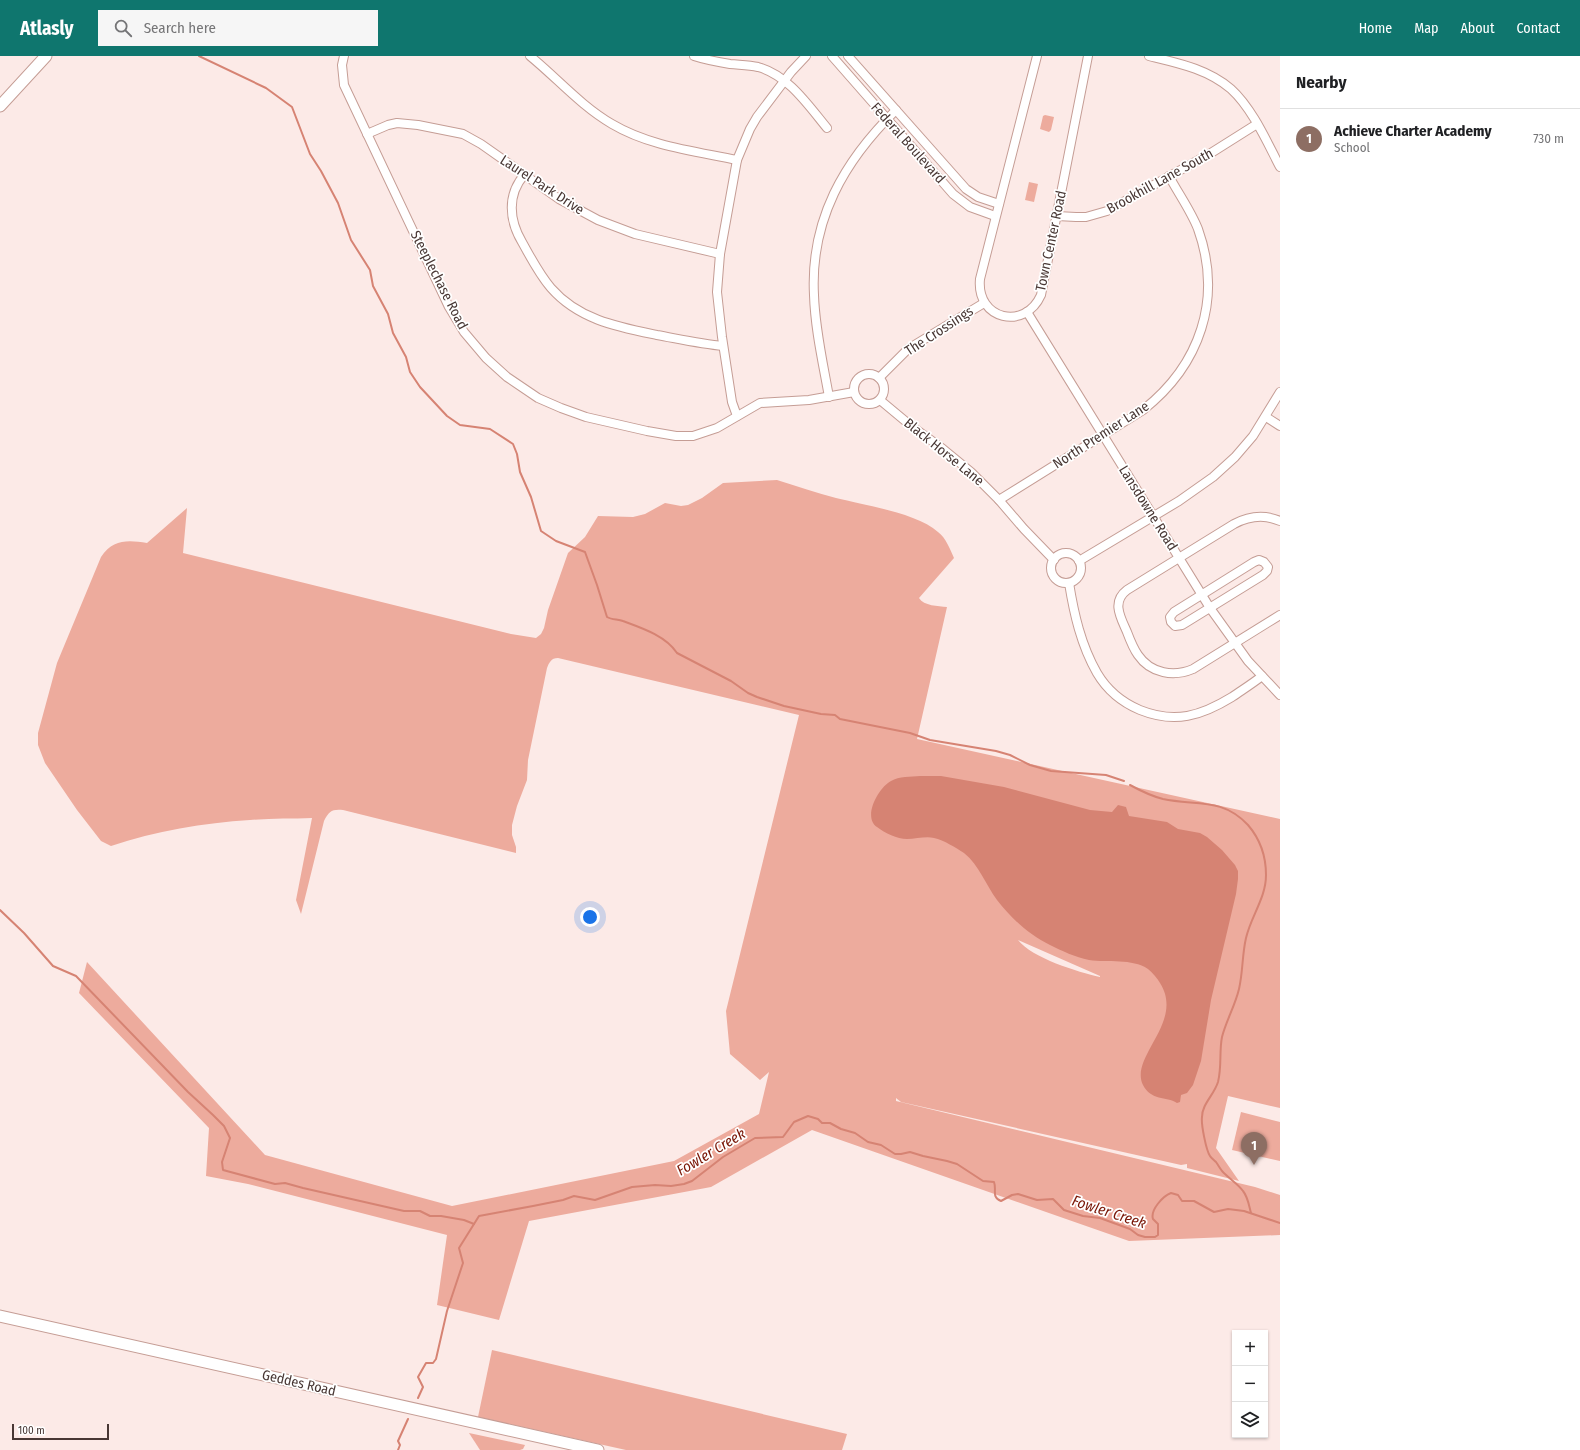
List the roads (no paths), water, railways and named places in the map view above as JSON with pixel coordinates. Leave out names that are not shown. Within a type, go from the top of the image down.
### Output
[{"type":"main road","points":[[0,106],[46,56]]},
{"type":"main road","name":"Geddes Road","points":[[0,1316],[598,1450]]},
{"type":"street","name":"Steeplechase Road","points":[[344,56],[342,65],[344,85],[367,134],[449,307],[464,332],[486,358],[511,380],[538,398],[576,414],[671,435],[693,436],[717,428],[737,416]]},
{"type":"street","points":[[530,56],[598,115],[622,129],[657,143],[737,160]]},
{"type":"street","points":[[694,56],[721,62],[757,67],[771,72],[784,81],[827,128]]},
{"type":"street","points":[[806,56],[784,81],[757,117],[750,129],[737,160],[720,254],[717,292],[723,346],[732,402],[737,416],[760,403],[809,400],[854,392]]},
{"type":"street","name":"Federal Boulevard","points":[[832,56],[953,194],[962,202],[995,216]]},
{"type":"street","name":"Federal Boulevard","points":[[848,56],[966,189],[978,197],[999,204]]},
{"type":"street","points":[[1027,312],[1017,316],[1004,316],[994,312],[984,302],[980,294],[980,279],[995,216],[1038,56]]},
{"type":"street","name":"Town Center Road","points":[[1027,312],[1036,305],[1041,295],[1088,56]]},
{"type":"street","points":[[1149,56],[1179,62],[1198,70],[1217,79],[1236,95],[1257,124],[1280,167]]},
{"type":"street","points":[[829,396],[817,330],[813,294],[815,264],[820,232],[830,201],[844,174],[862,147],[896,110]]},
{"type":"street","name":"Laurel Park Drive","points":[[367,134],[388,125],[397,123],[418,125],[463,134],[481,144],[569,205],[605,223],[642,236],[720,254]]},
{"type":"street","name":"Brookhill Lane South","points":[[1057,216],[1076,217],[1097,215],[1128,200],[1211,153],[1257,124]]},
{"type":"street","points":[[524,175],[518,183],[513,197],[511,210],[514,225],[517,234],[541,275],[559,296],[577,310],[608,324],[702,344],[723,346]]},
{"type":"street","name":"North Premier Lane","points":[[999,500],[1143,410],[1168,388],[1177,377],[1192,352],[1203,322],[1208,292],[1208,277],[1198,228],[1169,176]]},
{"type":"street","name":"The Crossings","points":[[879,378],[908,349],[984,302]]},
{"type":"street","name":"Lansdowne Road","points":[[1027,312],[1210,608],[1234,643],[1280,695]]},
{"type":"street","points":[[869,374],[879,378],[884,387],[884,393],[880,400],[871,404],[863,403],[856,397],[854,392],[855,384],[861,377],[869,374]]},
{"type":"street","points":[[1080,561],[1203,485],[1218,473],[1245,446],[1266,417],[1280,392]]},
{"type":"street","name":"Black Horse Lane","points":[[880,400],[915,429],[956,459],[999,500],[1054,560]]},
{"type":"street","points":[[1266,417],[1280,426]]},
{"type":"street","points":[[1280,521],[1260,516],[1246,519],[1234,524],[1132,586],[1123,593],[1119,600],[1118,611],[1137,654],[1142,660],[1152,668],[1175,674],[1193,669],[1280,615]]},
{"type":"street","points":[[1068,554],[1074,556],[1080,561],[1080,574],[1076,580],[1069,583],[1062,583],[1055,577],[1052,569],[1054,560],[1060,555],[1068,554]]},
{"type":"street","points":[[1260,560],[1266,563],[1268,569],[1263,575],[1210,608],[1180,626],[1176,626],[1171,622],[1170,617],[1172,613],[1202,594],[1254,562],[1260,560]]},
{"type":"street","points":[[1069,583],[1075,617],[1080,634],[1092,663],[1113,694],[1131,706],[1165,717],[1191,715],[1214,708],[1262,676]]},
{"type":"waterway","points":[[199,56],[266,88],[292,107],[310,154],[338,203],[351,240],[370,270],[373,286],[388,314],[393,333],[406,357],[410,372],[420,387],[447,416],[460,425],[490,429],[513,444],[517,454],[520,472],[531,497],[541,531],[556,541],[585,552],[607,617],[623,621],[653,633],[667,642],[677,653],[731,681],[748,693],[784,706],[821,714],[835,715],[840,719],[910,733],[930,740],[996,751],[1010,755],[1030,765],[1051,771],[1106,775],[1124,781]]},
{"type":"waterway","points":[[1130,785],[1163,799],[1208,804],[1228,810],[1238,816],[1252,830],[1259,842],[1265,862],[1266,875],[1264,891],[1248,930],[1239,989],[1222,1037],[1218,1082],[1204,1108],[1202,1117],[1204,1137],[1210,1156],[1221,1170],[1245,1193],[1251,1213]]},
{"type":"waterway","points":[[0,910],[24,933],[53,966],[76,976],[188,1092],[224,1126],[230,1138],[222,1162],[223,1170],[275,1184],[285,1183],[404,1211],[420,1211],[430,1216],[441,1216],[464,1220],[474,1224]]},
{"type":"waterway","name":"Fowler Creek","points":[[418,1398],[423,1387],[418,1377],[426,1363],[433,1363],[436,1359],[447,1311],[463,1263],[459,1248],[479,1216],[563,1200],[574,1196],[595,1200],[632,1187],[655,1185],[671,1186],[684,1184],[692,1181],[723,1157],[755,1138],[783,1137],[794,1122],[808,1116],[818,1119],[822,1123],[830,1123],[841,1129],[855,1133],[868,1142],[881,1145],[895,1154],[910,1152],[957,1164],[983,1181],[994,1182],[995,1195],[1001,1201],[1012,1195],[1018,1194],[1037,1200],[1053,1199],[1064,1210],[1083,1216],[1100,1218],[1130,1229],[1138,1235],[1145,1237],[1155,1237],[1158,1235],[1158,1224],[1153,1219],[1153,1212],[1161,1200],[1171,1193],[1178,1195],[1182,1201],[1194,1201],[1214,1212],[1228,1209],[1244,1211],[1280,1223]]},
{"type":"waterway","name":"Fowler Creek","points":[[398,1450],[400,1445],[398,1441],[408,1419]]},
{"type":"place","name":"Achieve Charter Academy","points":[[1254,1165]]}]
